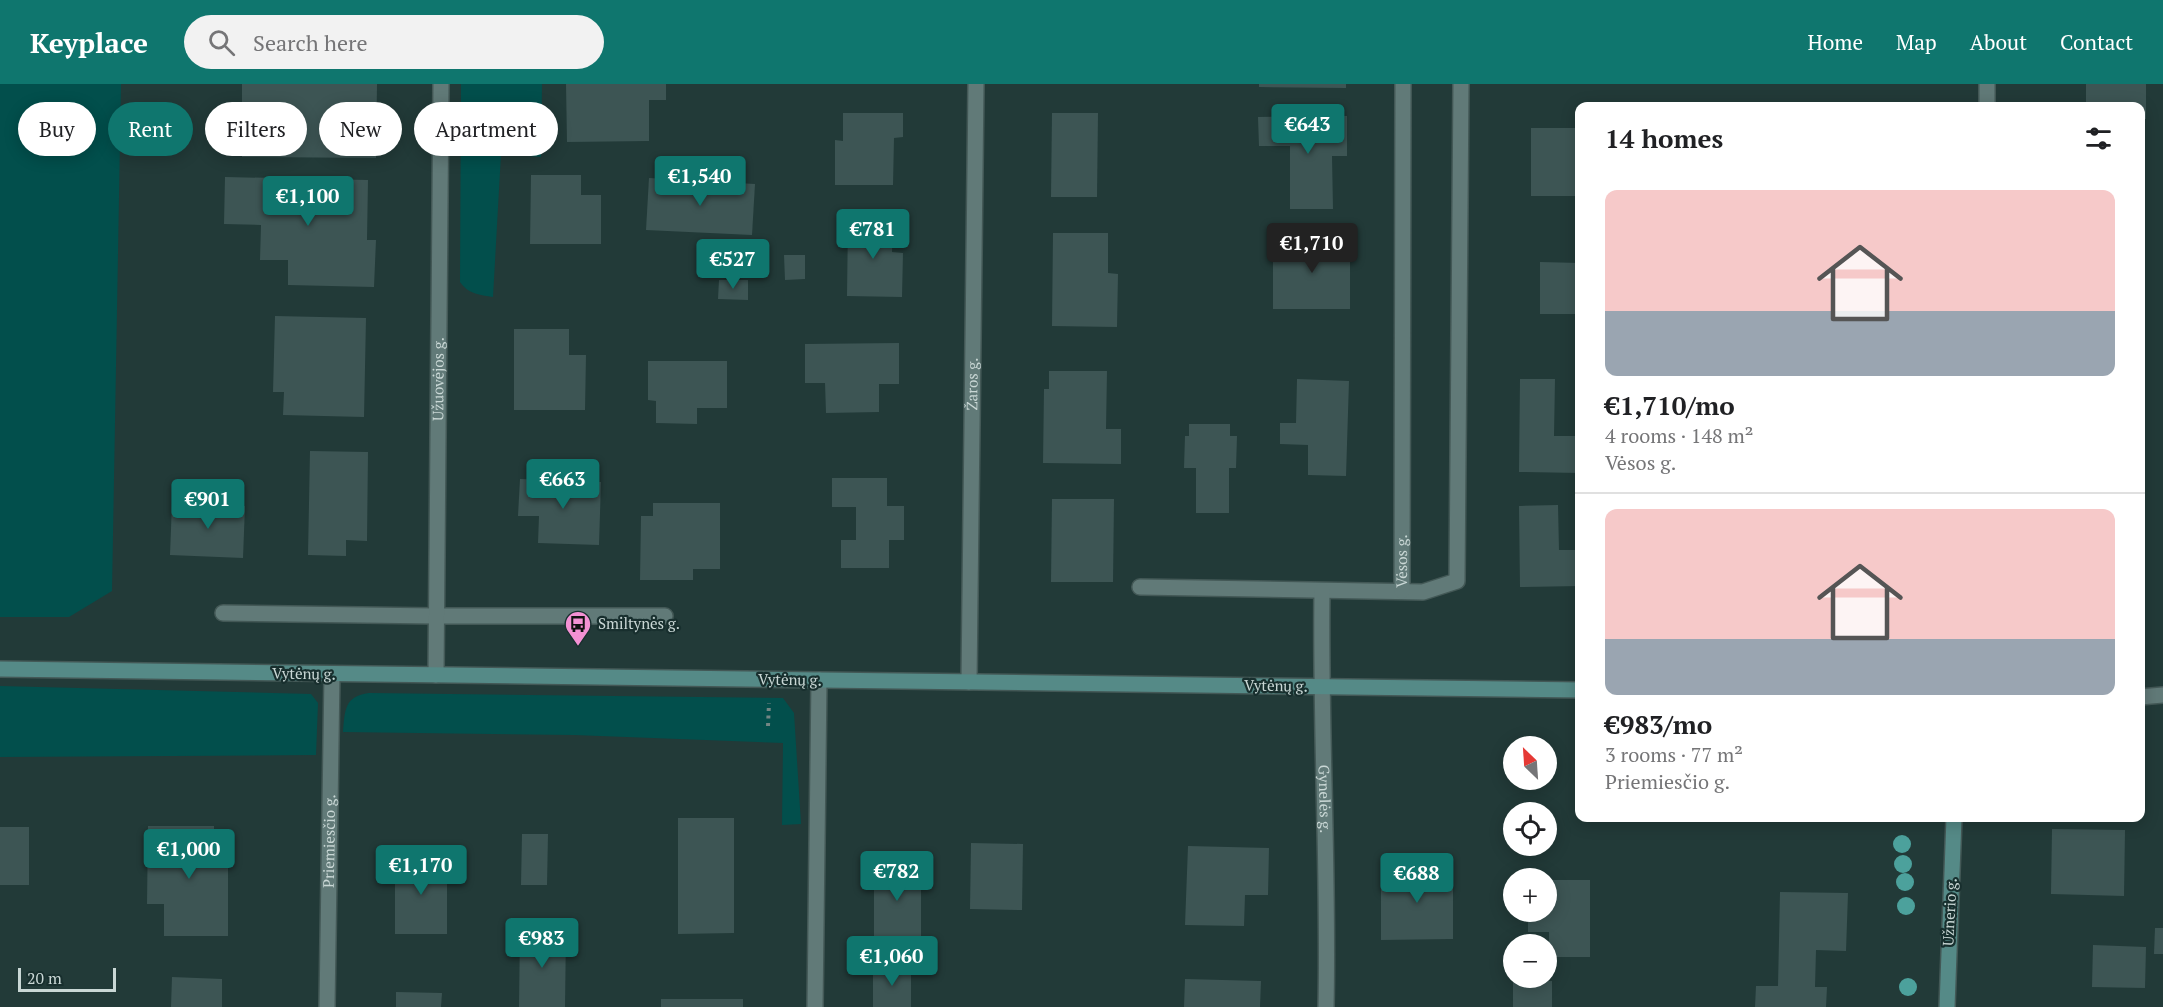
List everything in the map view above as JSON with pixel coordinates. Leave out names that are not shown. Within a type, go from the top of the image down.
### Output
[{"type":"main road","name":"Vytėnų g.","points":[[0,669],[1575,690]]},
{"type":"main road","points":[[1946,822],[1953,841]]},
{"type":"main road","name":"Užnerio g.","points":[[1947,1007],[1954,822]]},
{"type":"main road","points":[[1953,841],[1962,822]]},
{"type":"street","name":"Užuovėjos g.","points":[[436,675],[441,84]]},
{"type":"street","name":"Žaros g.","points":[[969,682],[976,84]]},
{"type":"street","name":"Vėsos g.","points":[[1403,84],[1402,591],[1424,592],[1457,582],[1461,84]]},
{"type":"street","points":[[1987,84],[1987,102]]},
{"type":"street","points":[[1140,587],[1402,591]]},
{"type":"street","name":"Gynelės g.","points":[[1323,591],[1321,687],[1327,916],[1326,1007]]},
{"type":"street","points":[[223,613],[665,616]]},
{"type":"street","name":"Priemiesčio g.","points":[[327,1007],[332,674]]},
{"type":"street","points":[[815,1007],[819,680]]},
{"type":"path","points":[[768,726],[769,694]]},
{"type":"shaded area","points":[[0,84],[121,84],[121,102],[108,102],[108,156],[120,156],[112,591],[69,617],[0,617]]},
{"type":"shaded area","points":[[461,84],[542,84],[542,102],[461,102]]},
{"type":"shaded area","points":[[461,156],[501,156],[493,297],[479,295],[460,282]]},
{"type":"shaded area","points":[[0,686],[311,694],[318,703],[316,755],[0,757]]},
{"type":"shaded area","points":[[369,693],[783,698],[794,713],[801,824],[782,825],[783,743],[574,735],[343,732],[347,706],[350,701]]},
{"type":"building","points":[[242,84],[377,84],[377,102],[319,102],[319,156],[376,156],[376,158],[242,157],[307,156],[307,102],[242,102]]},
{"type":"building","points":[[566,84],[666,84],[666,100],[649,100],[649,141],[567,142]]},
{"type":"building","points":[[1259,84],[1346,84],[1346,88],[1259,87]]},
{"type":"building","points":[[2086,84],[2146,84],[2146,119],[2145,102],[2086,102]]},
{"type":"building","points":[[843,113],[903,113],[903,137],[894,138],[893,185],[835,185],[835,140],[843,141]]},
{"type":"building","points":[[1052,113],[1098,113],[1097,197],[1051,197]]},
{"type":"building","points":[[1347,116],[1347,156],[1332,156],[1333,209],[1290,209],[1290,146],[1259,146],[1258,117]]},
{"type":"building","points":[[1531,128],[1575,128],[1575,196],[1531,196]]},
{"type":"building","points":[[531,175],[581,175],[581,195],[601,195],[601,244],[530,244]]},
{"type":"building","points":[[225,177],[368,180],[367,240],[376,240],[374,287],[288,285],[288,260],[260,260],[261,225],[224,224]]},
{"type":"building","points":[[649,178],[755,184],[752,235],[646,230]]},
{"type":"building","points":[[848,220],[893,221],[892,252],[903,253],[902,297],[847,296]]},
{"type":"building","points":[[1053,233],[1108,233],[1108,273],[1118,274],[1117,327],[1052,326]]},
{"type":"building","points":[[1273,239],[1350,239],[1350,309],[1273,309]]},
{"type":"building","points":[[784,255],[805,255],[805,279],[785,280]]},
{"type":"building","points":[[1540,262],[1575,263],[1575,314],[1540,314]]},
{"type":"building","points":[[719,280],[748,280],[748,300],[718,299]]},
{"type":"building","points":[[275,316],[366,318],[364,417],[283,415],[284,392],[273,392]]},
{"type":"building","points":[[514,329],[569,329],[569,355],[586,355],[585,410],[514,410]]},
{"type":"building","points":[[899,343],[899,384],[879,384],[879,412],[826,413],[825,383],[805,383],[805,344]]},
{"type":"building","points":[[648,361],[727,361],[727,408],[697,408],[697,424],[656,423],[656,401],[648,400]]},
{"type":"building","points":[[1049,371],[1107,371],[1106,429],[1121,429],[1121,464],[1043,463],[1044,389],[1049,389]]},
{"type":"building","points":[[1297,379],[1349,381],[1346,476],[1308,475],[1308,445],[1280,444],[1280,423],[1296,423]]},
{"type":"building","points":[[1520,379],[1555,379],[1554,436],[1575,436],[1575,473],[1519,472]]},
{"type":"building","points":[[1189,424],[1230,424],[1230,436],[1237,436],[1236,468],[1229,468],[1229,513],[1196,513],[1196,468],[1184,468],[1185,436],[1189,436]]},
{"type":"building","points":[[310,451],[368,452],[367,541],[346,540],[346,556],[308,555]]},
{"type":"building","points":[[832,478],[887,478],[887,506],[904,506],[904,540],[889,540],[889,568],[841,568],[841,540],[856,540],[856,507],[832,507]]},
{"type":"building","points":[[520,479],[601,482],[599,545],[538,543],[539,516],[518,516]]},
{"type":"building","points":[[1052,499],[1114,499],[1113,582],[1051,582]]},
{"type":"building","points":[[172,503],[245,506],[243,558],[170,555]]},
{"type":"building","points":[[653,503],[720,503],[720,569],[693,569],[693,580],[640,580],[641,516],[653,516]]},
{"type":"building","points":[[1558,505],[1559,550],[1575,550],[1575,586],[1520,587],[1519,506]]},
{"type":"building","points":[[678,818],[734,818],[734,933],[678,934]]},
{"type":"building","points":[[148,826],[214,826],[214,848],[228,847],[228,936],[164,936],[164,904],[147,904]]},
{"type":"building","points":[[0,827],[29,827],[29,885],[0,885]]},
{"type":"building","points":[[2052,829],[2125,830],[2124,896],[2051,894]]},
{"type":"building","points":[[522,834],[548,834],[547,885],[521,885]]},
{"type":"building","points":[[971,843],[1023,844],[1022,910],[970,909]]},
{"type":"building","points":[[1188,846],[1269,848],[1268,895],[1245,895],[1244,926],[1185,925]]},
{"type":"building","points":[[395,858],[447,858],[447,934],[395,934]]},
{"type":"building","points":[[874,858],[921,858],[921,946],[874,946]]},
{"type":"building","points":[[1401,862],[1430,862],[1430,876],[1453,875],[1453,939],[1381,940],[1381,876],[1401,875]]},
{"type":"building","points":[[1557,880],[1590,880],[1590,957],[1557,957],[1557,934],[1528,932],[1528,922],[1557,922]]},
{"type":"building","points":[[1780,892],[1848,893],[1846,951],[1816,950],[1815,987],[1827,987],[1826,1007],[1755,1007],[1756,986],[1778,986]]},
{"type":"building","points":[[2155,928],[2163,928],[2163,954],[2154,954]]},
{"type":"building","points":[[520,931],[566,931],[565,1007],[519,1007]]},
{"type":"building","points":[[2093,945],[2146,947],[2145,988],[2092,987]]},
{"type":"building","points":[[873,967],[911,967],[911,1007],[873,1007]]},
{"type":"building","points":[[172,977],[222,979],[222,1007],[171,1007]]},
{"type":"building","points":[[1185,979],[1261,981],[1260,1007],[1184,1007]]},
{"type":"building","points":[[1513,988],[1552,988],[1552,1007],[1513,1007]]},
{"type":"building","points":[[396,992],[442,993],[441,1007],[396,1007]]},
{"type":"building","points":[[661,999],[743,999],[743,1007],[661,1007]]},
{"type":"place","name":"Smiltynės g.","points":[[578,647]]}]
